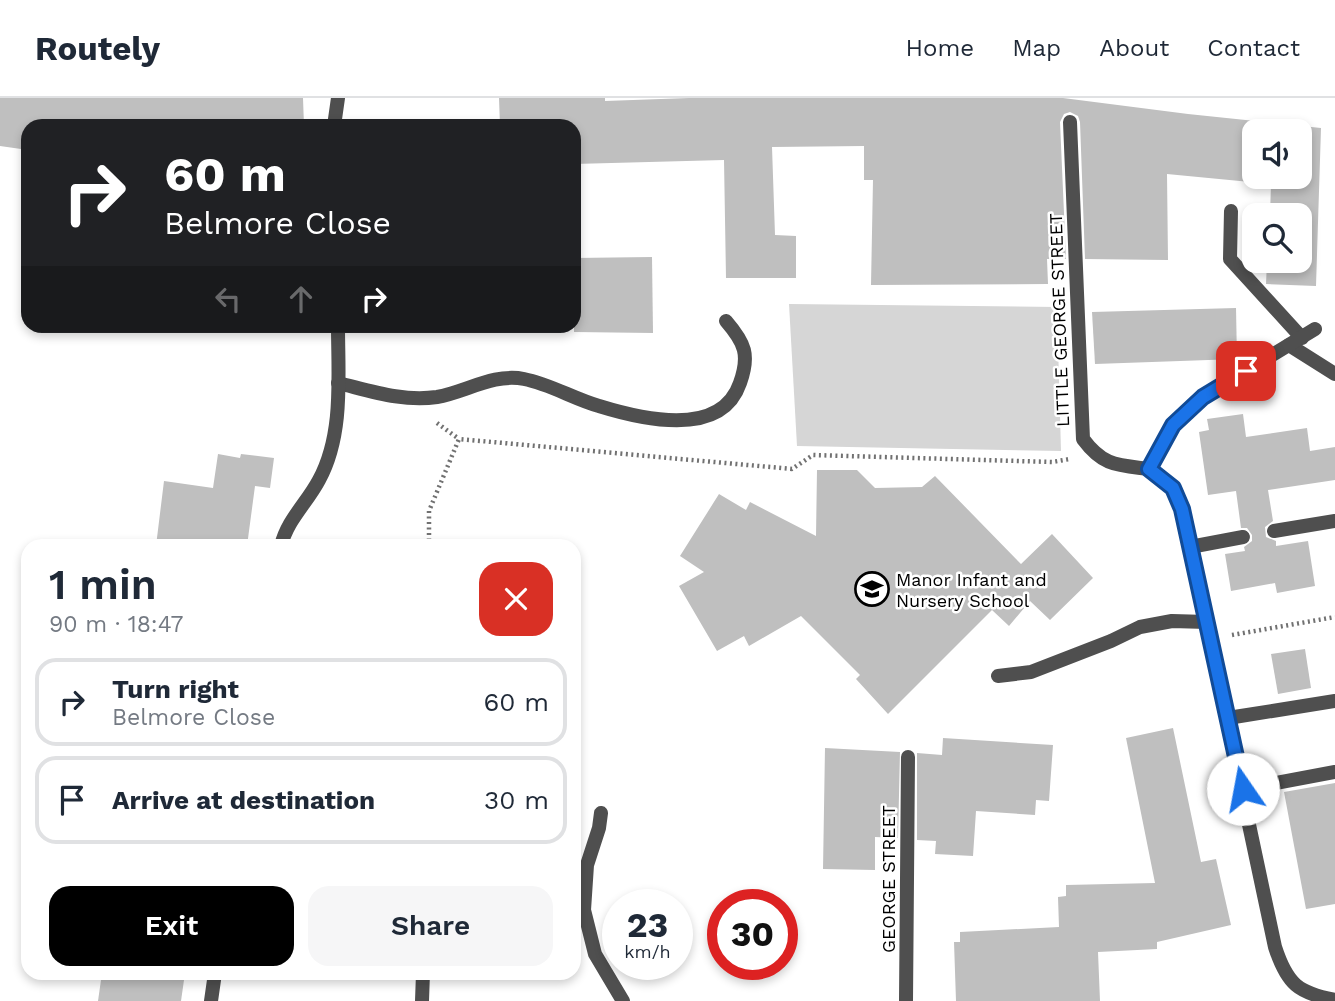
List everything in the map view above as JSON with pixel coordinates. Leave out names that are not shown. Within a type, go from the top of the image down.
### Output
[{"type":"street","points":[[335,119],[338,98]]},
{"type":"street","name":"LITTLE GEORGE STREET","points":[[1070,122],[1083,439],[1095,455]]},
{"type":"street","points":[[1231,211],[1230,259],[1295,342],[1335,374]]},
{"type":"street","points":[[338,383],[408,400],[440,397],[494,379],[523,379],[600,407],[658,420],[690,421],[713,414],[734,400],[741,381],[746,357],[742,340],[726,321]]},
{"type":"street","points":[[1149,469],[1173,425],[1203,397],[1315,329]]},
{"type":"street","points":[[284,539],[292,519],[319,481],[334,442],[338,333]]},
{"type":"street","points":[[1095,455],[1112,465],[1149,469],[1173,488],[1182,509],[1282,970],[1294,985],[1312,996],[1335,1000]]},
{"type":"street","points":[[1274,531],[1335,521]]},
{"type":"street","points":[[1190,547],[1243,537]]},
{"type":"street","points":[[998,676],[1031,672],[1140,627],[1172,621],[1207,622]]},
{"type":"street","points":[[1228,718],[1335,701]]},
{"type":"street","name":"GEORGE STREET","points":[[906,1001],[908,757]]},
{"type":"street","points":[[1243,789],[1335,772]]},
{"type":"street","points":[[601,813],[587,864],[584,910],[595,954],[623,1001]]},
{"type":"street","points":[[211,1001],[214,980]]},
{"type":"street","points":[[422,1001],[423,980]]},
{"type":"path","points":[[429,539],[429,511],[459,439],[792,470],[813,455],[1052,462],[1095,455]]},
{"type":"path","points":[[1210,639],[1335,617]]},
{"type":"shaded area","points":[[789,304],[1057,307],[1061,451],[797,446]]},
{"type":"building","points":[[0,98],[303,98],[304,119],[21,119],[21,149],[0,146]]},
{"type":"building","points":[[499,98],[605,98],[605,101],[689,98],[1063,98],[1242,120],[1242,181],[1167,174],[1168,260],[1085,259],[1080,122],[1078,116],[1070,112],[1064,114],[1060,122],[1066,259],[1047,259],[1048,284],[871,285],[873,180],[864,180],[864,146],[772,147],[775,235],[796,236],[796,278],[726,278],[724,160],[581,164],[581,119],[500,119]]},
{"type":"building","points":[[1312,127],[1321,128],[1316,286],[1266,284],[1266,273],[1312,273],[1312,203],[1270,203],[1271,189],[1312,189]]},
{"type":"building","points":[[652,257],[653,333],[581,332],[581,258]]},
{"type":"building","points":[[1236,308],[1237,359],[1095,364],[1092,312]]},
{"type":"building","points":[[1243,414],[1246,437],[1307,428],[1310,451],[1335,447],[1335,480],[1268,490],[1273,521],[1265,527],[1266,537],[1276,541],[1276,546],[1308,541],[1315,586],[1277,593],[1275,583],[1231,591],[1225,554],[1245,551],[1244,547],[1252,541],[1252,535],[1247,528],[1241,528],[1236,491],[1208,495],[1199,432],[1209,430],[1207,419]]},
{"type":"building","points":[[218,454],[240,458],[241,454],[274,458],[270,488],[255,486],[248,539],[157,539],[164,481],[213,488]]},
{"type":"building","points":[[817,470],[857,470],[875,488],[922,487],[935,476],[1021,564],[1052,534],[1093,578],[1050,620],[1030,601],[1009,626],[992,610],[888,714],[856,679],[860,675],[801,616],[749,646],[744,636],[717,651],[679,586],[704,572],[680,556],[719,494],[746,510],[750,502],[816,536]]},
{"type":"building","points":[[1305,649],[1311,688],[1278,694],[1271,654]]},
{"type":"building","points":[[1173,728],[1201,862],[1216,859],[1231,925],[1157,942],[1157,949],[1098,952],[1100,1001],[956,1001],[954,942],[960,942],[960,932],[1059,927],[1058,897],[1066,896],[1066,885],[1155,883],[1126,738]]},
{"type":"building","points":[[943,738],[1053,745],[1049,801],[1036,800],[1035,815],[976,811],[973,856],[935,854],[936,841],[917,840],[917,753],[942,755]]},
{"type":"building","points":[[825,748],[900,752],[898,838],[875,837],[875,870],[823,869]]},
{"type":"building","points":[[1335,783],[1335,904],[1306,909],[1284,792]]},
{"type":"building","points":[[101,980],[184,980],[181,1001],[98,1001]]},
{"type":"place","name":"Manor Infant and Nursery School","points":[[872,589]]},
{"type":"route","points":[[1243,789],[1182,509],[1173,488],[1149,469],[1173,425],[1203,397],[1246,371]]}]
